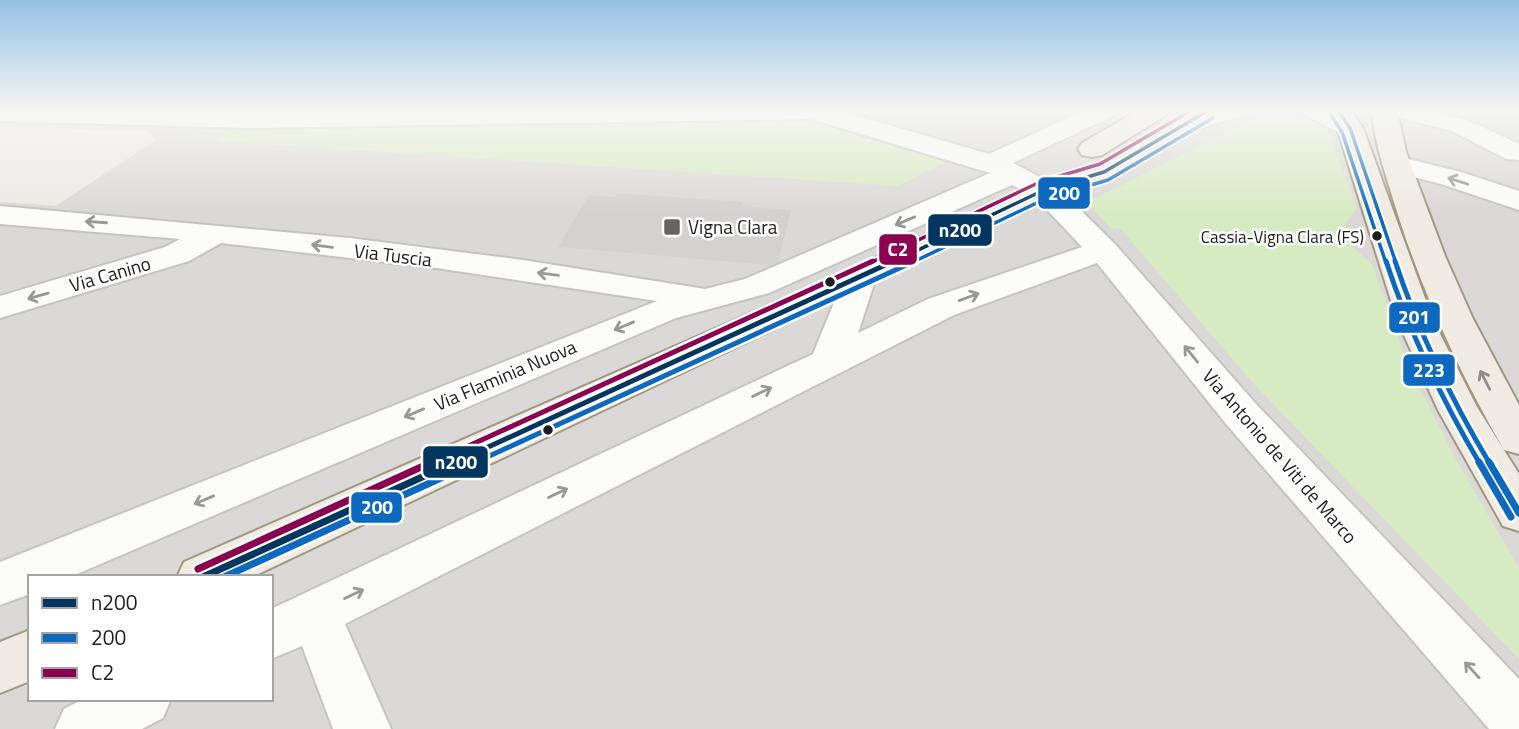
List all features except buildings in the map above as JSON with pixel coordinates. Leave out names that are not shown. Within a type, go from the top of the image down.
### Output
[{"type":"main road","name":"Via Flaminia Nuova","points":[[206,575],[859,278],[1016,176],[1065,164],[1099,144]]},
{"type":"main road","name":"Via Flaminia Nuova","points":[[1016,176],[1104,172],[1151,144]]},
{"type":"main road","points":[[1353,144],[1415,320],[1458,410],[1519,513]]},
{"type":"main road","points":[[1392,144],[1419,233],[1448,306],[1498,405],[1519,439]]},
{"type":"main road","points":[[0,668],[28,656]]},
{"type":"street","points":[[916,144],[1016,176]]},
{"type":"street","name":"Via Flaminia Nuova","points":[[0,584],[663,310],[757,286],[1016,176],[1060,144]]},
{"type":"street","points":[[1496,144],[1518,156]]},
{"type":"street","points":[[1396,164],[1451,178],[1519,201]]},
{"type":"street","name":"Via Antonio de Viti de Marco","points":[[1016,176],[1103,250],[1251,425],[1519,720]]},
{"type":"street","name":"Via Tuscia","points":[[0,215],[217,233],[604,281],[784,312]]},
{"type":"street","name":"Via Canino","points":[[0,307],[177,254],[217,233]]},
{"type":"street","points":[[362,729],[293,624],[830,359],[942,307],[1103,250]]},
{"type":"street","points":[[830,359],[859,278]]},
{"type":"street","points":[[84,729],[139,701]]},
{"type":"shaded area","points":[[150,144],[1519,144],[1519,729],[0,729],[0,202],[56,206]]},
{"type":"green space","points":[[261,144],[894,144],[950,160],[898,186]]},
{"type":"green space","points":[[1204,144],[1333,144],[1357,208],[1345,223],[1349,244],[1372,264],[1409,368],[1459,465],[1519,568],[1519,659],[1253,383],[1120,228],[1111,229],[1087,202]]},
{"type":"transit line","name":"C2","points":[[198,569],[855,270],[1040,182],[1100,164],[1134,144]]},
{"type":"transit line","name":"n200","points":[[207,575],[859,278],[1044,190],[1104,172],[1151,144]]},
{"type":"transit line","name":"200","points":[[228,575],[863,286],[1047,198],[1108,180],[1169,144]]},
{"type":"transit line","name":"223","points":[[1346,144],[1407,324],[1450,414],[1511,517]]},
{"type":"transit line","name":"201","points":[[1355,144],[1415,320],[1458,410],[1519,513]]},
{"type":"place","name":"Vigna Clara","points":[[672,227]]},
{"type":"place","name":"Cassia-Vigna Clara (FS)","points":[[1377,236]]}]
